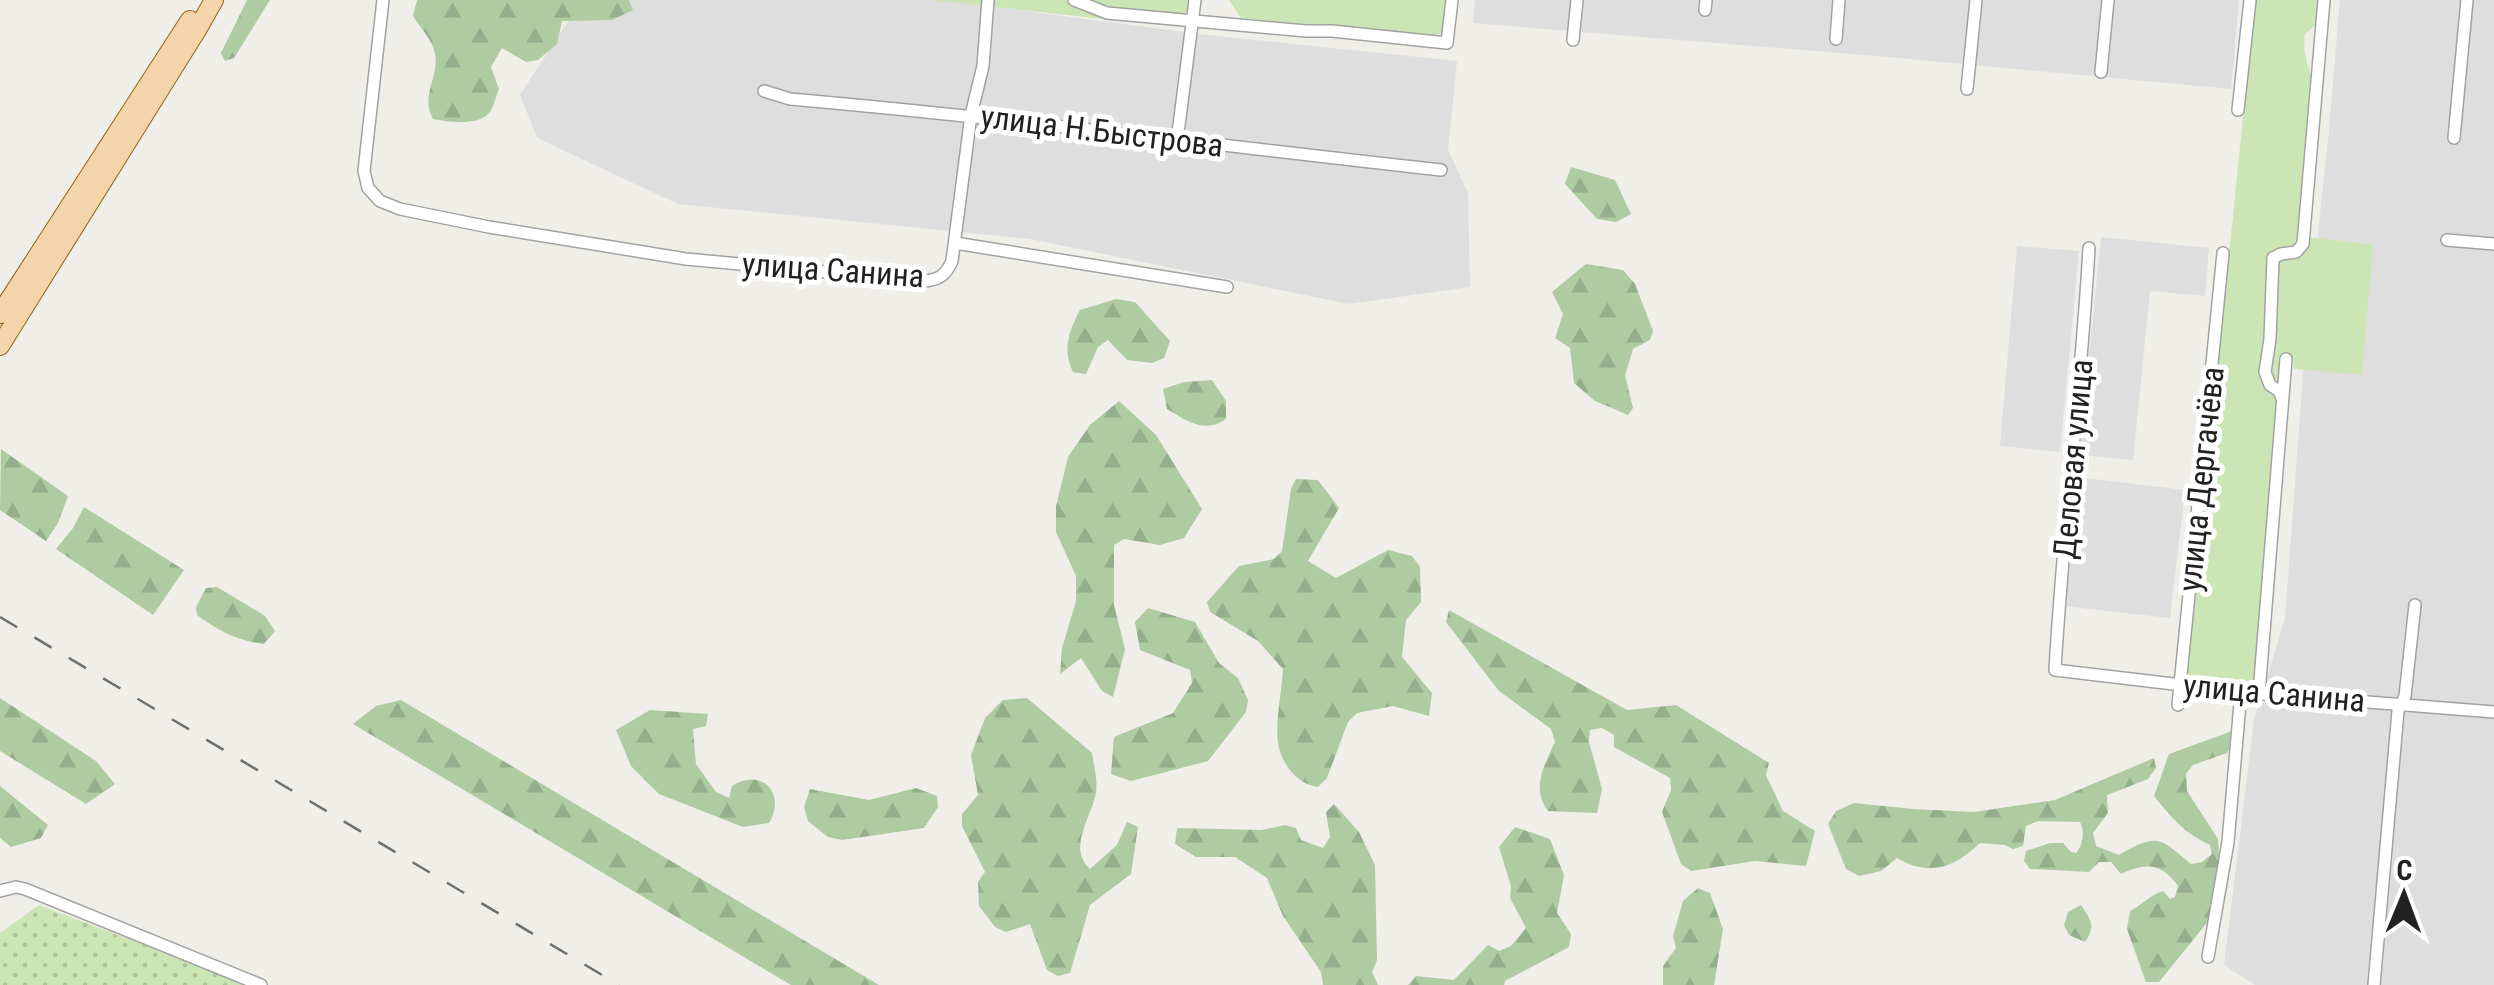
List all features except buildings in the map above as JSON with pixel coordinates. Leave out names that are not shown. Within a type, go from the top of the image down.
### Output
[{"type":"main road","points":[[0,314],[205,0]]},
{"type":"main road","points":[[0,346],[214,0]]},
{"type":"street","name":"улица Санина","points":[[383,0],[364,171],[368,188],[380,201],[400,209],[489,227],[686,259],[933,280],[948,272],[955,243]]},
{"type":"street","points":[[988,0],[984,66],[971,115],[955,243],[1227,287]]},
{"type":"street","points":[[1074,0],[1106,14],[1447,43],[1452,0]]},
{"type":"street","points":[[1177,141],[1195,0]]},
{"type":"street","points":[[1573,40],[1576,0]]},
{"type":"street","points":[[1836,39],[1840,0]]},
{"type":"street","points":[[1967,89],[1976,0]]},
{"type":"street","points":[[2101,72],[2108,0]]},
{"type":"street","points":[[2238,110],[2250,0]]},
{"type":"street","name":"улица Дергачёва","points":[[2282,398],[2270,386],[2265,372],[2273,258],[2296,252],[2302,244],[2324,0]]},
{"type":"street","points":[[2454,138],[2468,0]]},
{"type":"street","name":"улица Н.Быстрова","points":[[764,91],[790,98],[971,115],[1441,170]]},
{"type":"street","points":[[2447,240],[2494,244]]},
{"type":"street","name":"Деловая улица","points":[[2055,670],[2089,248]]},
{"type":"street","name":"улица Дергачёва","points":[[2178,705],[2223,253]]},
{"type":"street","name":"улица Дергачёва","points":[[2259,694],[2286,359]]},
{"type":"street","points":[[2374,985],[2398,712],[2405,696],[2415,605]]},
{"type":"street","name":"улица Санина","points":[[2055,670],[2259,694],[2494,712]]},
{"type":"street","points":[[2208,957],[2228,842],[2241,692]]},
{"type":"street","points":[[0,891],[25,889],[261,985]]},
{"type":"shaded area","points":[[582,0],[943,0],[1199,34],[1457,61],[1448,150],[1468,193],[1470,287],[1349,304],[1030,239],[678,204],[537,138],[520,95]]},
{"type":"shaded area","points":[[1475,0],[2239,0],[2231,89],[1473,23]]},
{"type":"shaded area","points":[[2340,0],[2494,0],[2494,985],[2255,985],[2224,965],[2254,720],[2285,618],[2303,374]]},
{"type":"shaded area","points":[[2101,237],[2209,248],[2205,296],[2150,291],[2133,460],[2079,455]]},
{"type":"shaded area","points":[[2017,246],[2079,251],[2060,452],[2000,446]]},
{"type":"shaded area","points":[[2077,477],[2185,490],[2170,618],[2063,606]]},
{"type":"green space","points":[[247,0],[270,0],[234,58],[225,61],[221,53]]},
{"type":"green space","points":[[417,0],[629,0],[633,10],[612,20],[562,21],[557,44],[538,60],[526,62],[502,48],[491,67],[499,89],[491,111],[478,120],[455,122],[433,119],[429,110],[436,59],[413,16]]},
{"type":"green space","points":[[931,0],[1190,0],[1187,11],[1178,17],[1138,14],[1112,20]]},
{"type":"green space","points":[[1229,0],[1448,0],[1443,32],[1434,37],[1241,18]]},
{"type":"green space","points":[[2255,0],[2317,0],[2315,25],[2305,34],[2304,42],[2313,85],[2299,236],[2373,245],[2362,375],[2294,369],[2293,357],[2282,357],[2255,687],[2197,684],[2186,676]]},
{"type":"green space","points":[[1571,167],[1615,180],[1631,214],[1616,222],[1597,219],[1565,184]]},
{"type":"green space","points":[[1586,264],[1623,270],[1635,284],[1653,331],[1650,340],[1633,349],[1625,375],[1633,408],[1628,415],[1595,401],[1574,383],[1570,348],[1555,338],[1563,314],[1552,292]]},
{"type":"green space","points":[[1116,299],[1135,302],[1170,341],[1164,358],[1152,363],[1127,360],[1108,340],[1098,347],[1086,374],[1073,372],[1068,341],[1080,310]]},
{"type":"green space","points":[[1212,380],[1226,401],[1226,419],[1203,426],[1167,409],[1163,389],[1184,382]]},
{"type":"green space","points":[[1119,401],[1156,435],[1202,509],[1184,538],[1160,545],[1124,539],[1114,545],[1114,605],[1125,649],[1113,697],[1102,691],[1081,658],[1060,674],[1062,648],[1076,601],[1076,576],[1056,532],[1056,506],[1068,457],[1090,425]]},
{"type":"green space","points":[[1,449],[68,496],[46,541],[0,510]]},
{"type":"green space","points":[[1296,479],[1318,480],[1339,508],[1308,561],[1336,578],[1388,550],[1412,556],[1420,567],[1421,602],[1406,620],[1402,657],[1432,693],[1429,716],[1393,706],[1357,713],[1348,722],[1327,778],[1318,787],[1297,777],[1279,750],[1277,726],[1283,669],[1258,641],[1210,612],[1207,602],[1239,566],[1274,559],[1282,551]]},
{"type":"green space","points":[[84,507],[184,570],[153,615],[56,549]]},
{"type":"green space","points":[[217,587],[265,616],[275,631],[264,644],[229,634],[197,615],[196,607],[206,588]]},
{"type":"green space","points":[[1148,608],[1195,622],[1219,663],[1238,678],[1248,700],[1246,712],[1208,761],[1131,781],[1111,774],[1114,737],[1173,713],[1192,683],[1190,670],[1140,650],[1135,622]]},
{"type":"green space","points":[[1449,610],[1627,710],[1676,705],[1769,763],[1766,775],[1783,811],[1815,831],[1806,866],[1755,861],[1691,871],[1681,864],[1662,812],[1671,790],[1670,778],[1614,747],[1614,735],[1602,728],[1590,730],[1589,742],[1602,789],[1597,813],[1548,811],[1540,785],[1555,742],[1551,729],[1499,691],[1446,622]]},
{"type":"green space","points":[[0,698],[96,761],[115,784],[86,804],[0,751]]},
{"type":"green space","points":[[1027,698],[1092,753],[1096,793],[1080,842],[1083,861],[1090,869],[1117,845],[1127,822],[1138,827],[1131,874],[1090,905],[1070,973],[1058,976],[1047,970],[1030,924],[1006,932],[995,927],[979,906],[978,882],[985,872],[962,826],[962,814],[978,795],[971,755],[985,718],[1003,700]]},
{"type":"green space","points":[[401,700],[879,985],[791,985],[353,724],[376,706]]},
{"type":"green space","points":[[650,710],[708,714],[706,726],[693,729],[696,764],[716,792],[729,798],[732,786],[743,781],[761,781],[768,786],[775,802],[769,823],[743,827],[659,794],[631,766],[616,730]]},
{"type":"green space","points":[[2235,730],[2235,741],[2227,753],[2193,765],[2186,774],[2187,791],[2218,839],[2219,856],[2210,919],[2159,982],[2146,982],[2127,929],[2130,911],[2163,891],[2170,899],[2175,897],[2178,886],[2172,878],[2152,867],[2121,874],[2111,862],[2099,862],[2089,872],[2030,869],[2024,861],[2026,851],[2050,843],[2063,843],[2076,853],[2082,838],[2080,822],[2038,821],[2026,826],[2023,846],[2013,849],[1980,843],[1961,859],[1941,867],[1920,867],[1897,858],[1881,871],[1859,876],[1846,869],[1828,824],[1836,811],[1854,803],[1974,812],[2055,800],[2154,758],[2156,768],[2148,779],[2107,795],[2108,813],[2093,833],[2096,846],[2119,855],[2142,843],[2157,841],[2191,864],[2202,862],[2212,854],[2210,845],[2186,830],[2154,796],[2169,754]]},
{"type":"green space","points":[[0,786],[48,825],[41,838],[11,847],[0,838]]},
{"type":"green space","points":[[916,788],[937,796],[938,807],[924,828],[842,840],[828,837],[808,821],[804,807],[810,789],[869,800]]},
{"type":"green space","points":[[1334,804],[1359,832],[1375,865],[1377,960],[1372,972],[1378,985],[1323,985],[1321,972],[1283,916],[1267,878],[1235,857],[1196,857],[1175,844],[1177,828],[1261,830],[1285,825],[1296,828],[1301,840],[1323,848],[1330,837],[1326,812]]},
{"type":"green space","points":[[1515,827],[1550,839],[1564,875],[1557,913],[1571,934],[1569,947],[1504,985],[1408,985],[1416,976],[1454,980],[1488,945],[1499,951],[1511,946],[1526,928],[1510,898],[1511,886],[1499,847]]},
{"type":"green space","points":[[1698,888],[1710,893],[1723,929],[1714,985],[1663,985],[1663,966],[1676,948],[1673,936],[1683,901]]},
{"type":"green space","points":[[39,905],[249,985],[0,985],[0,933]]},
{"type":"green space","points":[[2081,905],[2091,923],[2085,942],[2069,935],[2064,925],[2068,912]]},
{"type":"railway","points":[[0,617],[619,985]]}]
